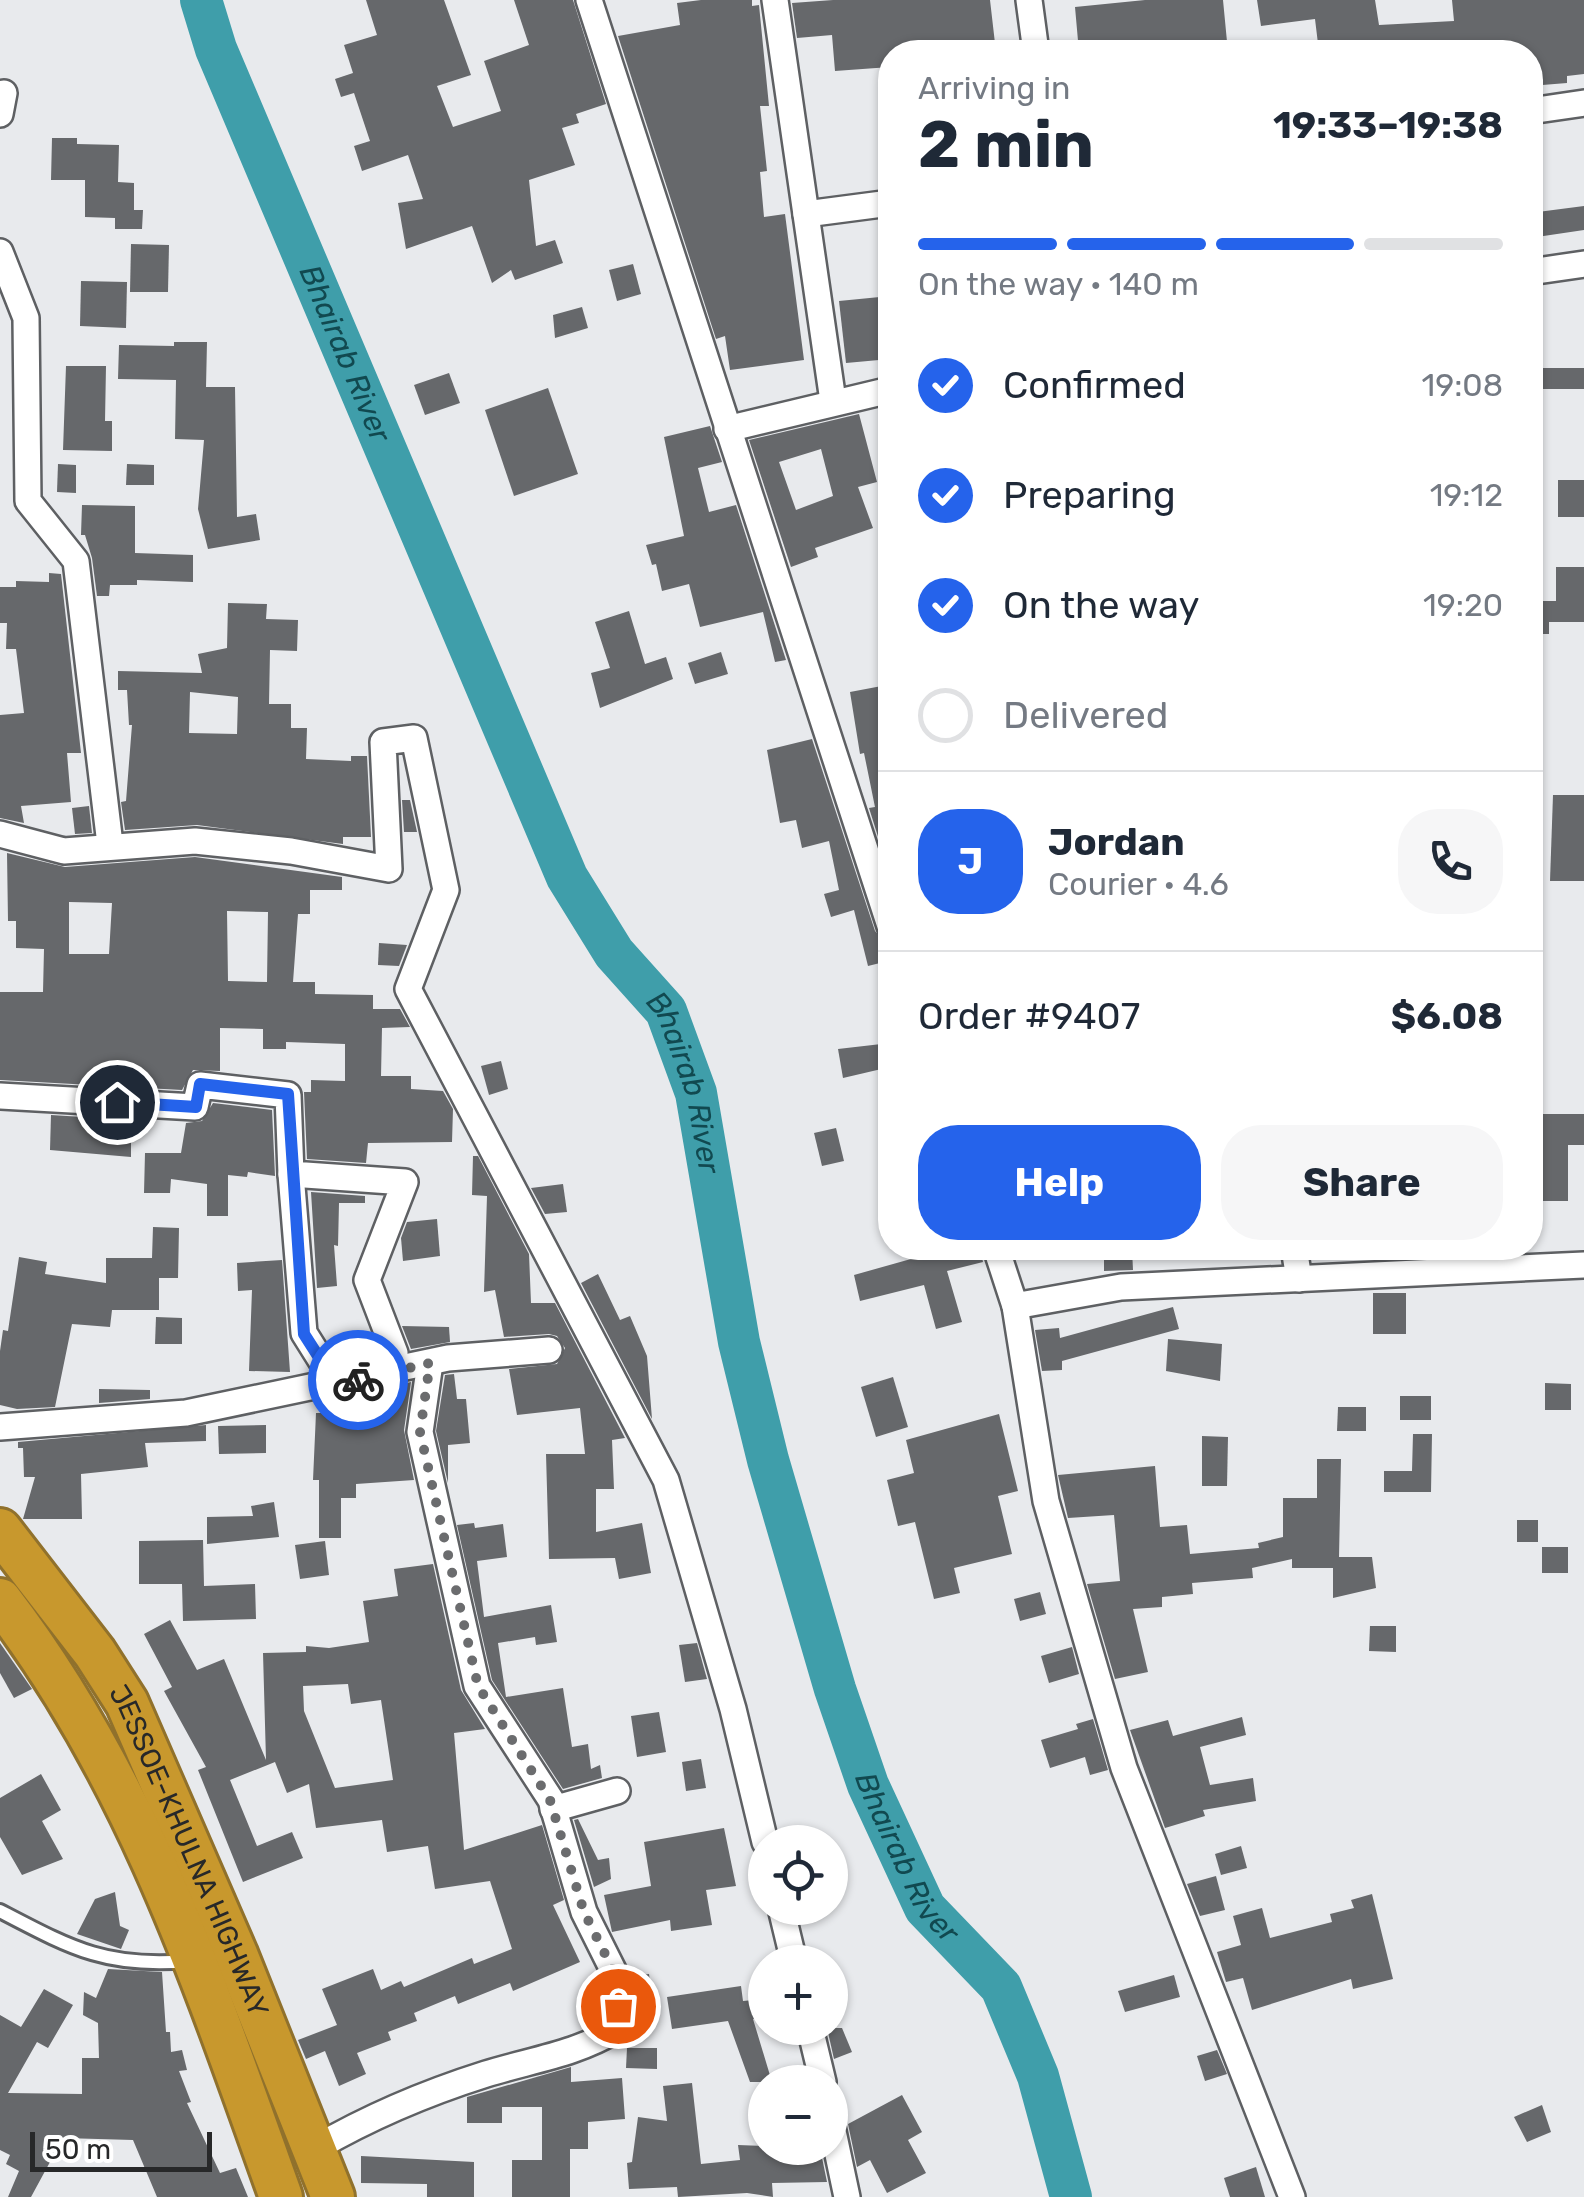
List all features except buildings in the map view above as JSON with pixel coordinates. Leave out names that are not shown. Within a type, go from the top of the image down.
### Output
[{"type":"highway","name":"JESSOE-KHULNA HIGHWAY","points":[[0,1530],[95,1654],[127,1704],[316,2148],[332,2197]]},
{"type":"highway","name":"JESSOE-KHULNA HIGHWAY","points":[[0,1600],[53,1669],[92,1733],[138,1826],[196,1961],[281,2197]]},
{"type":"street","points":[[588,0],[878,889]]},
{"type":"street","points":[[775,0],[833,401]]},
{"type":"street","points":[[1029,0],[1034,40]]},
{"type":"street","points":[[1543,109],[1584,103]]},
{"type":"street","points":[[806,214],[878,205]]},
{"type":"street","points":[[0,252],[26,318],[28,501],[76,561],[108,836]]},
{"type":"street","points":[[1543,270],[1584,264]]},
{"type":"street","points":[[727,429],[878,392]]},
{"type":"street","points":[[0,834],[64,851],[195,841],[290,851],[389,869],[383,742],[414,738],[446,890],[408,989],[666,1480],[733,1709],[761,1825]]},
{"type":"street","points":[[0,1096],[196,1107],[200,1084],[288,1094],[304,1334],[336,1384]]},
{"type":"street","points":[[291,1174],[406,1182],[368,1280],[396,1353]]},
{"type":"street","points":[[1000,1260],[1015,1306],[1046,1501],[1124,1768],[1292,2197]]},
{"type":"street","points":[[1296,1260],[1299,1278]]},
{"type":"street","points":[[1015,1306],[1121,1287],[1584,1265]]},
{"type":"street","points":[[0,1427],[186,1413],[430,1363],[550,1350]]},
{"type":"street","points":[[316,2148],[376,2113],[512,2066],[587,2048],[617,2029],[619,1982],[584,1912],[553,1809],[478,1686],[420,1432],[430,1363]]},
{"type":"street","points":[[553,1809],[617,1792]]},
{"type":"street","points":[[840,2165],[847,2197]]},
{"type":"lane","points":[[0,1911],[76,1952],[141,1965],[196,1961]]},
{"type":"waterway","name":"Bhairab River","points":[[201,0],[216,49],[567,877],[614,953],[666,1011],[696,1093],[739,1342],[768,1460],[835,1689],[868,1785],[925,1908],[1001,1987],[1038,2076],[1071,2197]]},
{"type":"way so far","points":[[358,1380],[430,1363],[420,1432],[478,1686],[550,1800],[584,1912],[619,1982],[618,2006]]},
{"type":"route","points":[[117,1102],[196,1107],[200,1084],[288,1094],[304,1334],[336,1384],[358,1380]]}]
